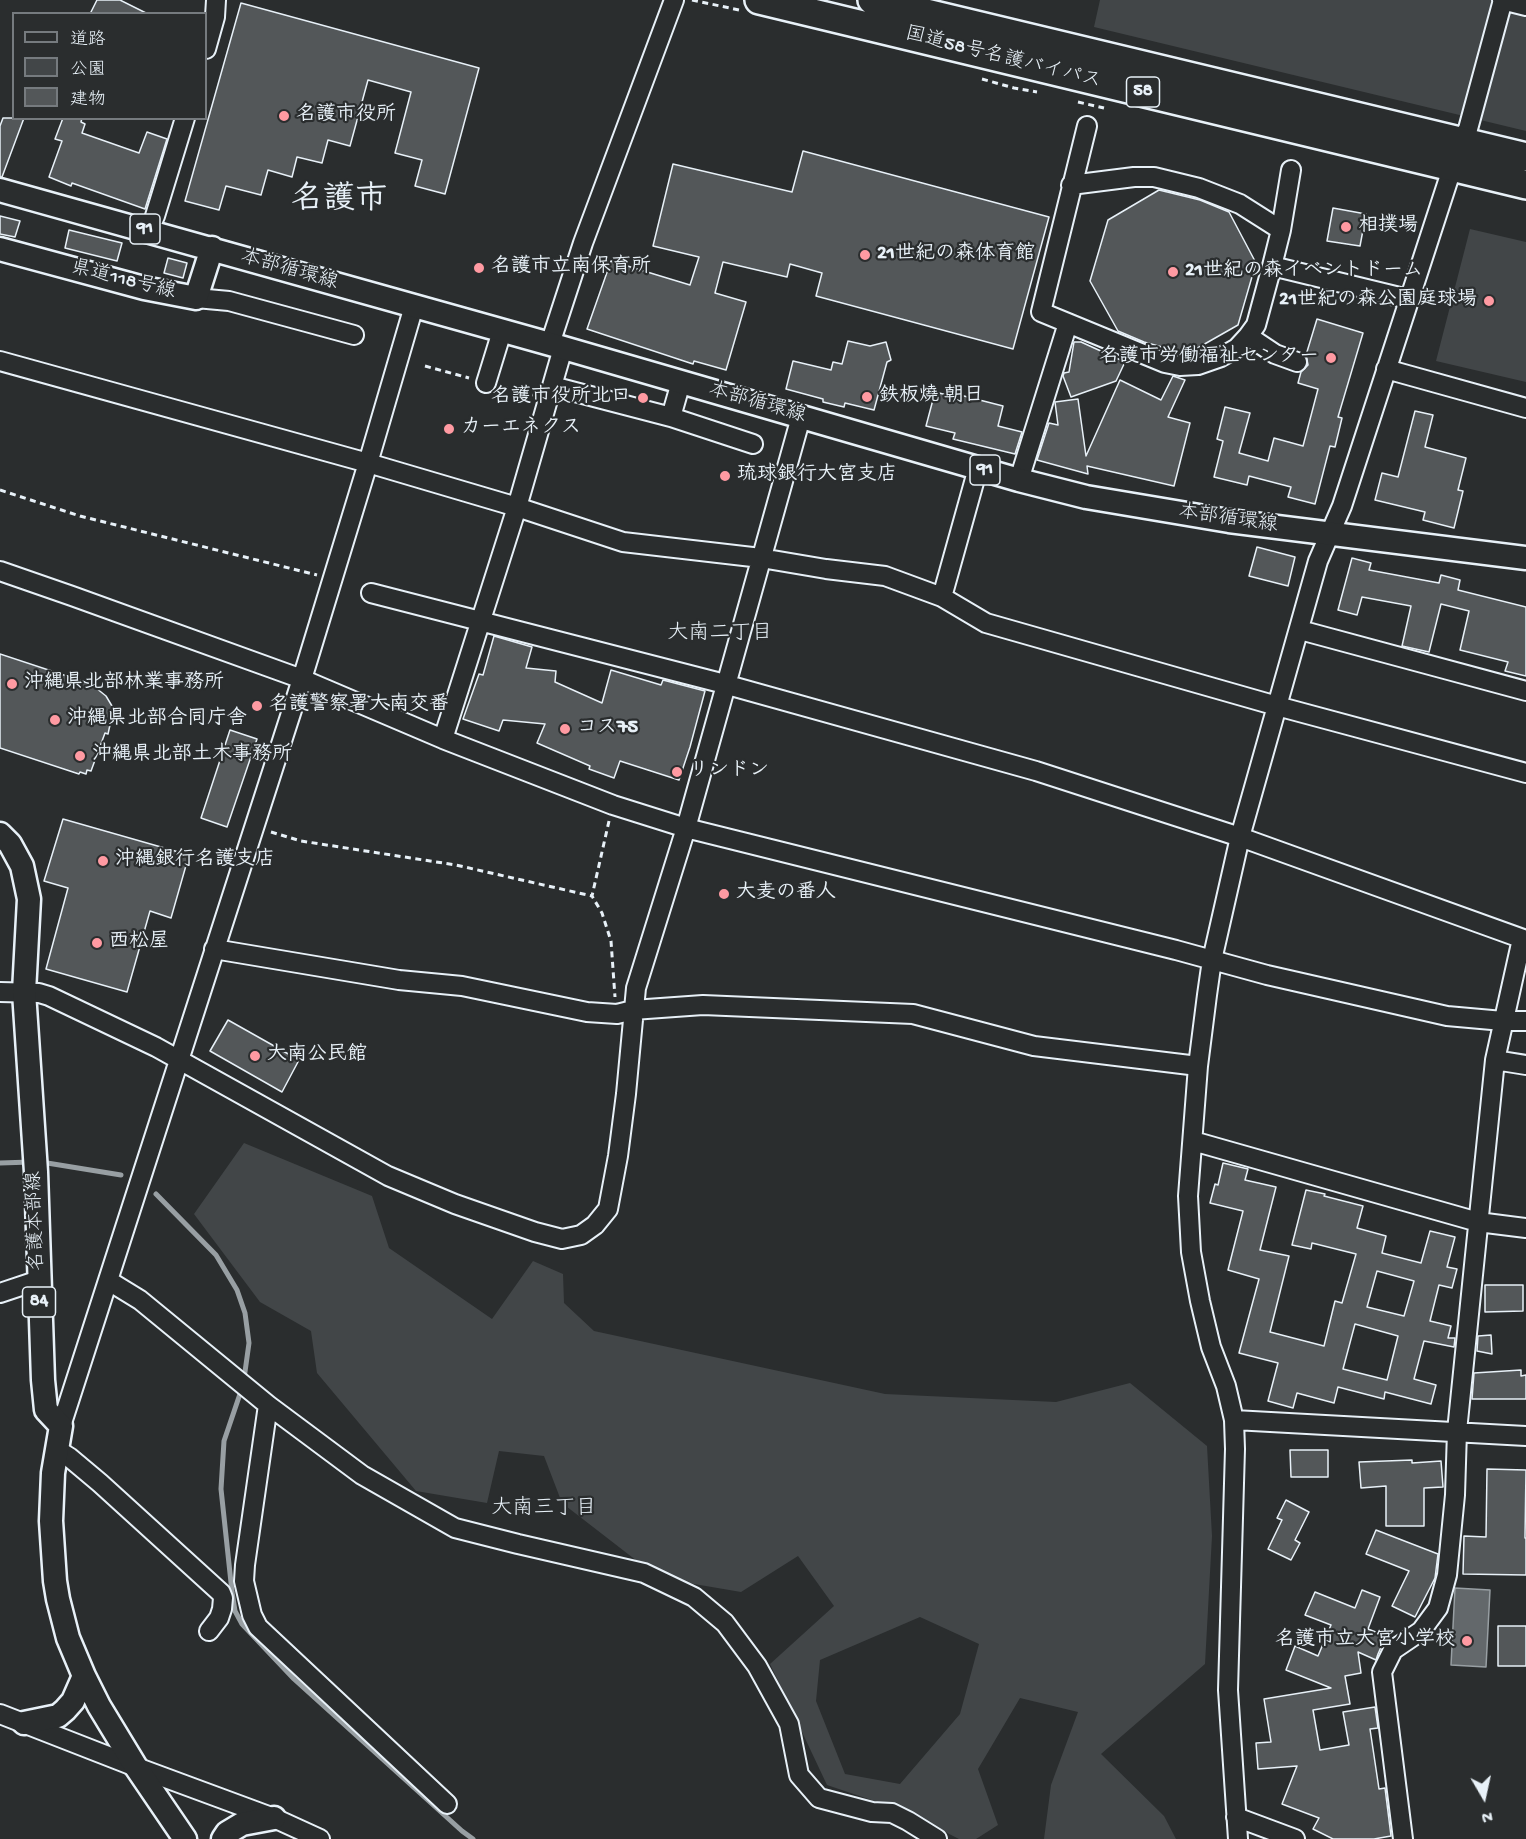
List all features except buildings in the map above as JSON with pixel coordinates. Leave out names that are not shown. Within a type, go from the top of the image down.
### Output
[{"type":"highway","name":"国道58号名護バイパス","points":[[759,0],[1526,185]]},
{"type":"highway","name":"国道58号名護バイパス","points":[[872,0],[1526,157]]},
{"type":"main road","name":"本部循環線","points":[[0,190],[149,230],[1019,480],[1086,497],[1248,524],[1526,558]]},
{"type":"main road","name":"県道118号線","points":[[0,249],[144,288],[196,298],[212,248]]},
{"type":"main road","name":"名護本部線","points":[[0,834],[17,856],[26,882],[28,899],[24,992],[36,1163],[43,1380],[46,1410],[61,1426]]},
{"type":"main road","points":[[61,1426],[53,1473],[51,1521],[55,1581],[68,1638],[84,1676],[136,1767],[185,1839]]},
{"type":"main road","points":[[24,1723],[58,1716],[73,1701],[84,1676]]},
{"type":"main road","points":[[223,1839],[227,1833],[242,1824],[274,1818]]},
{"type":"street","points":[[207,46],[215,17],[216,0]]},
{"type":"street","points":[[443,739],[517,507],[552,386],[557,346],[583,243],[674,0]]},
{"type":"street","points":[[1238,1839],[1228,1690],[1235,1460],[1234,1420],[1226,1386],[1211,1347],[1200,1301],[1191,1252],[1188,1196],[1198,1066],[1212,960],[1240,837],[1318,561],[1342,506],[1452,167],[1468,129],[1503,0],[1526,6]]},
{"type":"street","points":[[149,230],[184,120]]},
{"type":"street","points":[[1087,126],[1041,312],[1165,363],[1180,366],[1198,365],[1221,357],[1237,348],[1256,325],[1281,230],[1292,170]]},
{"type":"street","points":[[1071,185],[1134,177],[1154,177],[1198,188],[1240,204],[1281,230]]},
{"type":"street","points":[[1272,266],[1408,299]]},
{"type":"street","points":[[196,298],[229,302],[354,335]]},
{"type":"street","points":[[61,1426],[302,680],[414,306]]},
{"type":"street","points":[[1019,480],[1068,323]]},
{"type":"street","points":[[486,383],[502,331]]},
{"type":"street","points":[[1248,336],[1275,354],[1297,362]]},
{"type":"street","points":[[0,361],[368,463],[517,507],[623,542],[761,558],[885,576],[942,597],[986,623],[1277,706],[1526,773]]},
{"type":"street","points":[[1386,369],[1526,408]]},
{"type":"street","points":[[671,417],[681,382]]},
{"type":"street","points":[[552,386],[671,417],[753,444]]},
{"type":"street","points":[[0,992],[39,993],[49,996],[156,1047],[388,1176],[455,1204],[562,1239],[581,1235],[595,1225],[608,1209],[618,1156],[626,1094],[625,1012],[636,988],[686,828],[801,417]]},
{"type":"street","points":[[942,597],[978,468]]},
{"type":"street","points":[[0,571],[302,680],[443,739],[613,805],[686,828],[1247,970],[1448,1016],[1526,1021]]},
{"type":"street","points":[[371,593],[726,685],[1036,771],[1240,837],[1524,939],[1495,1060],[1457,1431],[1455,1495],[1447,1575],[1438,1608],[1421,1631],[1393,1650],[1382,1672],[1403,1839]]},
{"type":"street","points":[[1300,630],[1526,691]]},
{"type":"street","points":[[214,949],[399,980],[462,986],[587,1012],[625,1012],[703,1005],[913,1014],[1034,1046],[1198,1066]]},
{"type":"street","points":[[1495,1060],[1526,1065]]},
{"type":"street","points":[[1193,1141],[1478,1222],[1526,1228]]},
{"type":"street","points":[[0,1293],[39,1280]]},
{"type":"street","points":[[109,1281],[140,1300],[268,1405],[362,1475],[455,1528],[644,1573],[694,1597],[725,1623],[757,1666],[789,1724],[800,1775],[819,1798],[872,1812],[892,1813],[935,1838]]},
{"type":"street","points":[[268,1405],[244,1581],[249,1604],[258,1627],[447,1804]]},
{"type":"street","points":[[1234,1420],[1526,1436]]},
{"type":"street","points":[[56,1449],[100,1483],[218,1589],[223,1598],[219,1618],[209,1631]]},
{"type":"street","points":[[223,1598],[249,1604]]},
{"type":"street","points":[[0,1714],[274,1818],[320,1839]]},
{"type":"street","points":[[1236,1817],[1295,1839]]},
{"type":"path","points":[[0,490],[80,516],[319,575]]},
{"type":"path","points":[[613,805],[592,896],[602,913],[611,941],[625,1012]]},
{"type":"path","points":[[253,827],[301,841],[456,865],[592,896]]},
{"type":"green space","points":[[1100,0],[1526,0],[1526,131],[1094,27]]},
{"type":"green space","name":"21世紀の森公園庭球場","points":[[1470,229],[1526,242],[1526,382],[1436,361]]},
{"type":"green space","points":[[244,1143],[372,1196],[389,1248],[492,1319],[533,1261],[563,1274],[564,1303],[594,1331],[885,1394],[1056,1402],[1130,1383],[1207,1446],[1212,1536],[1205,1664],[1101,1754],[1164,1816],[1176,1839],[1044,1839],[1051,1785],[1078,1712],[1020,1698],[978,1769],[998,1825],[976,1839],[959,1839],[904,1811],[827,1785],[770,1664],[834,1606],[798,1556],[741,1592],[659,1578],[562,1503],[544,1456],[499,1451],[487,1503],[416,1491],[317,1373],[311,1331],[260,1302],[194,1214]],"holes":[[[920,1617],[979,1644],[960,1714],[900,1784],[845,1774],[816,1701],[820,1660]]]},
{"type":"shaded area","points":[[1455,1588],[1490,1590],[1486,1667],[1451,1665]]},
{"type":"waterway","points":[[0,1163],[31,1162]]},
{"type":"waterway","points":[[41,1162],[121,1175]]},
{"type":"waterway","points":[[156,1194],[216,1255],[237,1290],[245,1313],[249,1343],[244,1379]]},
{"type":"waterway","points":[[242,1388],[224,1441],[221,1489],[235,1611],[242,1624],[294,1679],[473,1839]]},
{"type":"place","name":"名護市役所","points":[[284,116]]},
{"type":"place","name":"相撲場","points":[[1346,227]]},
{"type":"place","name":"21世紀の森体育館","points":[[865,255]]},
{"type":"place","name":"名護市立南保育所","points":[[479,268]]},
{"type":"place","name":"21世紀の森イベントドーム","points":[[1173,272]]},
{"type":"place","name":"21世紀の森公園庭球場","points":[[1489,301]]},
{"type":"place","name":"名護市労働福祉センター","points":[[1331,358]]},
{"type":"place","name":"鉄板燒 朝日","points":[[867,397]]},
{"type":"place","name":"名護市役所北口","points":[[643,398]]},
{"type":"place","name":"カーエネクス","points":[[449,429]]},
{"type":"place","name":"琉球銀行大宮支店","points":[[725,476]]},
{"type":"place","name":"沖縄県北部林業事務所","points":[[12,684]]},
{"type":"place","name":"名護警察署大南交番","points":[[257,706]]},
{"type":"place","name":"沖縄県北部合同庁舎","points":[[55,720]]},
{"type":"place","name":"コス75","points":[[565,729]]},
{"type":"place","name":"沖縄県北部土木事務所","points":[[80,756]]},
{"type":"place","name":"リンドン","points":[[677,772]]},
{"type":"place","name":"沖縄銀行名護支店","points":[[103,861]]},
{"type":"place","name":"大麦の番人","points":[[724,894]]},
{"type":"place","name":"西松屋","points":[[97,943]]},
{"type":"place","name":"大南公民館","points":[[255,1056]]},
{"type":"place","name":"名護市立大宮小学校","points":[[1467,1641]]},
{"type":"district","name":"名護市","points":[[339,202]]},
{"type":"district","name":"大南二丁目","points":[[720,635]]},
{"type":"district","name":"大南三丁目","points":[[544,1510]]}]
